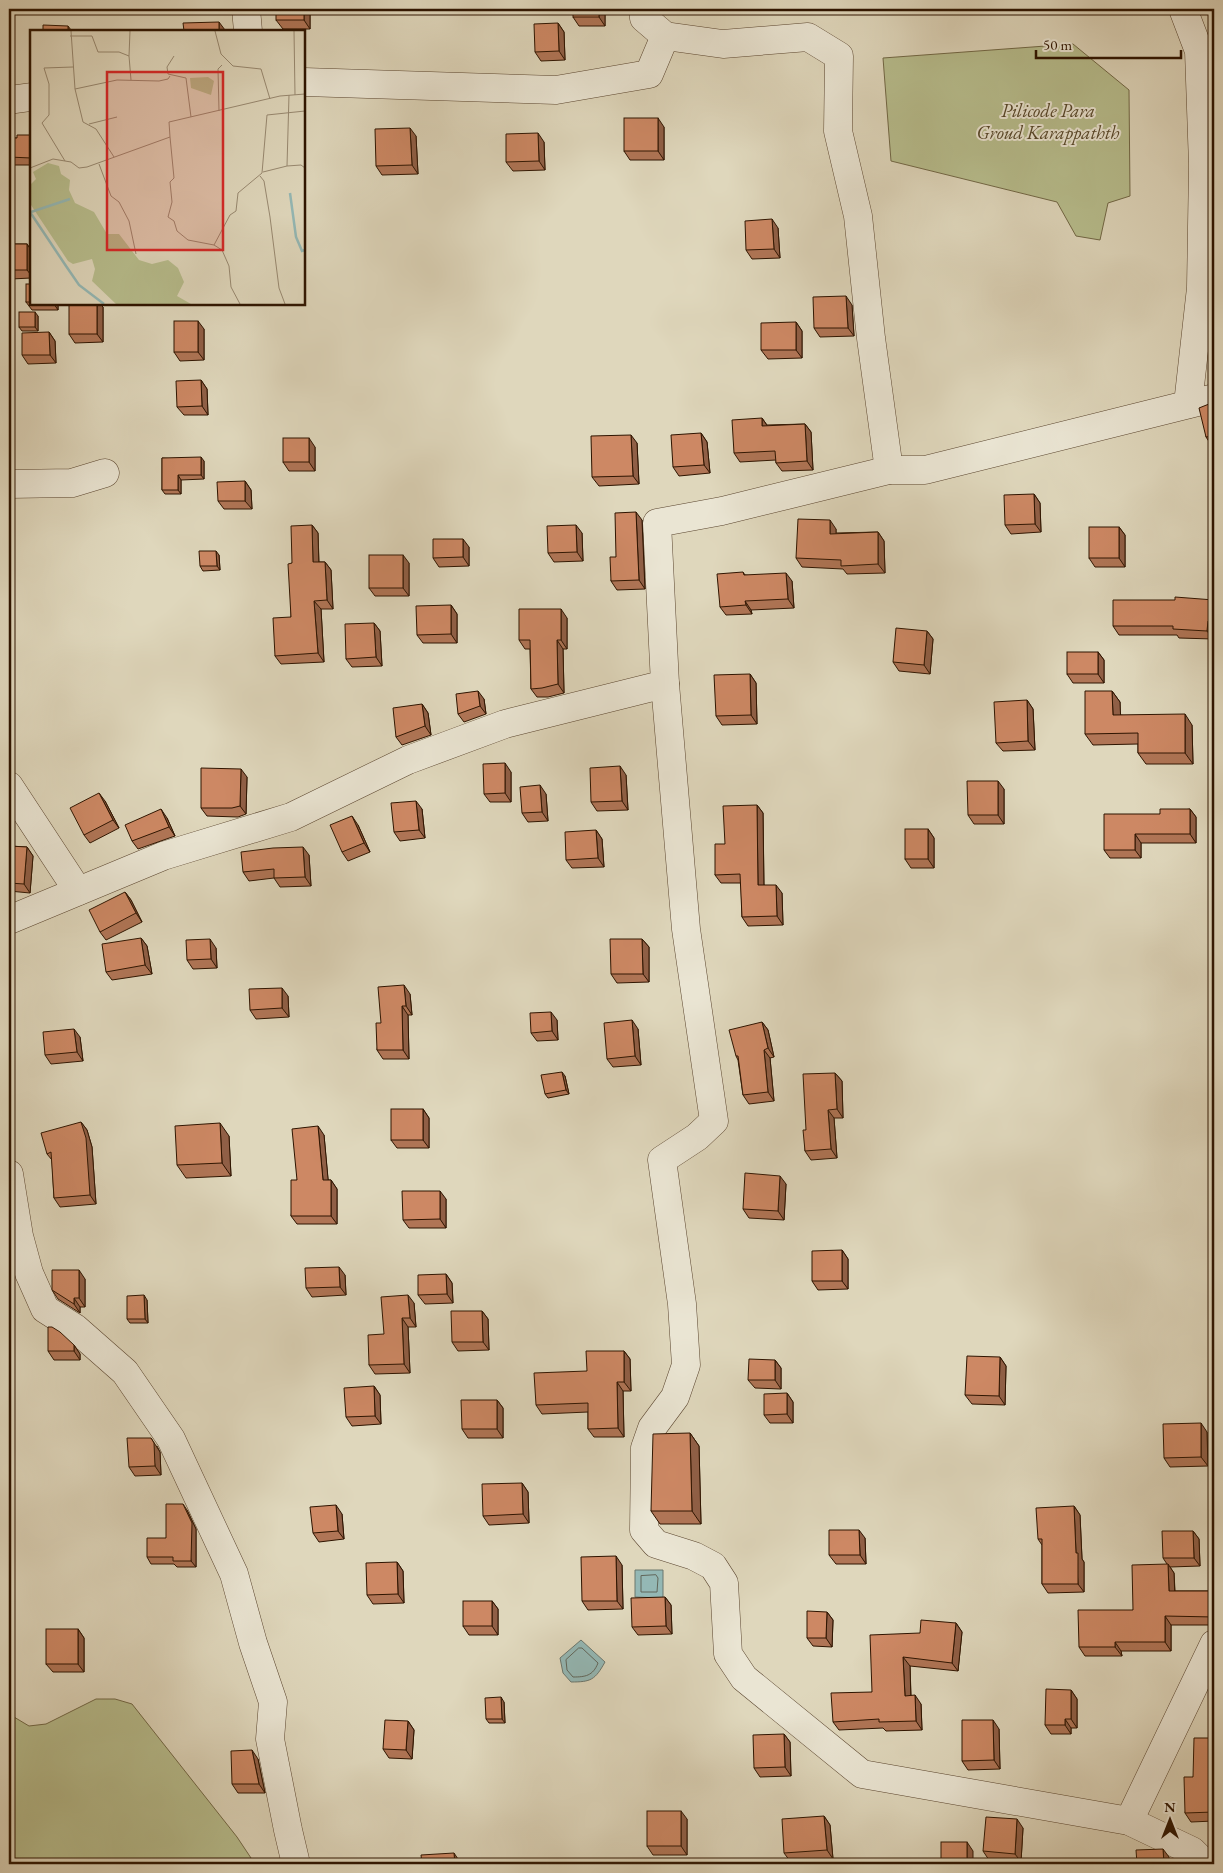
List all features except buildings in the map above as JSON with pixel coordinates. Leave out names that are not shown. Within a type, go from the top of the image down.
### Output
[{"type":"street","points":[[246,9],[248,30]]},
{"type":"street","points":[[643,9],[644,18],[665,36],[723,44],[808,37],[839,56],[838,130],[858,216],[871,338],[889,470]]},
{"type":"street","points":[[1183,9],[1199,51],[1204,165],[1201,288],[1188,404]]},
{"type":"street","points":[[305,82],[556,90],[648,74],[665,36]]},
{"type":"street","points":[[9,100],[30,97]]},
{"type":"street","points":[[1206,1864],[1192,1851],[1129,1822],[862,1774],[744,1678],[728,1654],[724,1583],[713,1566],[694,1556],[656,1544],[644,1530],[645,1448],[652,1428],[676,1397],[686,1365],[682,1304],[662,1160],[697,1137],[714,1121],[686,929],[665,684],[657,522],[722,511],[889,470],[925,470],[1214,398]]},
{"type":"street","points":[[9,484],[72,483],[105,473]]},
{"type":"street","points":[[9,920],[163,856],[291,817],[408,760],[505,724],[665,684]]},
{"type":"street","points":[[9,786],[78,891]]},
{"type":"street","points":[[9,1174],[19,1236],[29,1274],[45,1310],[75,1328],[125,1372],[171,1439],[234,1574],[253,1643],[273,1702],[270,1739],[296,1864]]},
{"type":"street","points":[[1129,1822],[1214,1644]]},
{"type":"green space","name":"Pilicode Para Groud Karappathth","points":[[1073,44],[1129,90],[1130,196],[1108,203],[1100,240],[1076,236],[1057,202],[891,161],[883,58]]},
{"type":"green space","points":[[96,1699],[115,1699],[132,1704],[237,1837],[255,1864],[9,1864],[9,1714],[29,1726],[46,1724]]},
{"type":"water","points":[[635,1570],[663,1570],[663,1598],[635,1597]]},
{"type":"water","points":[[581,1640],[605,1662],[592,1679],[571,1682],[563,1673],[560,1658]]}]
